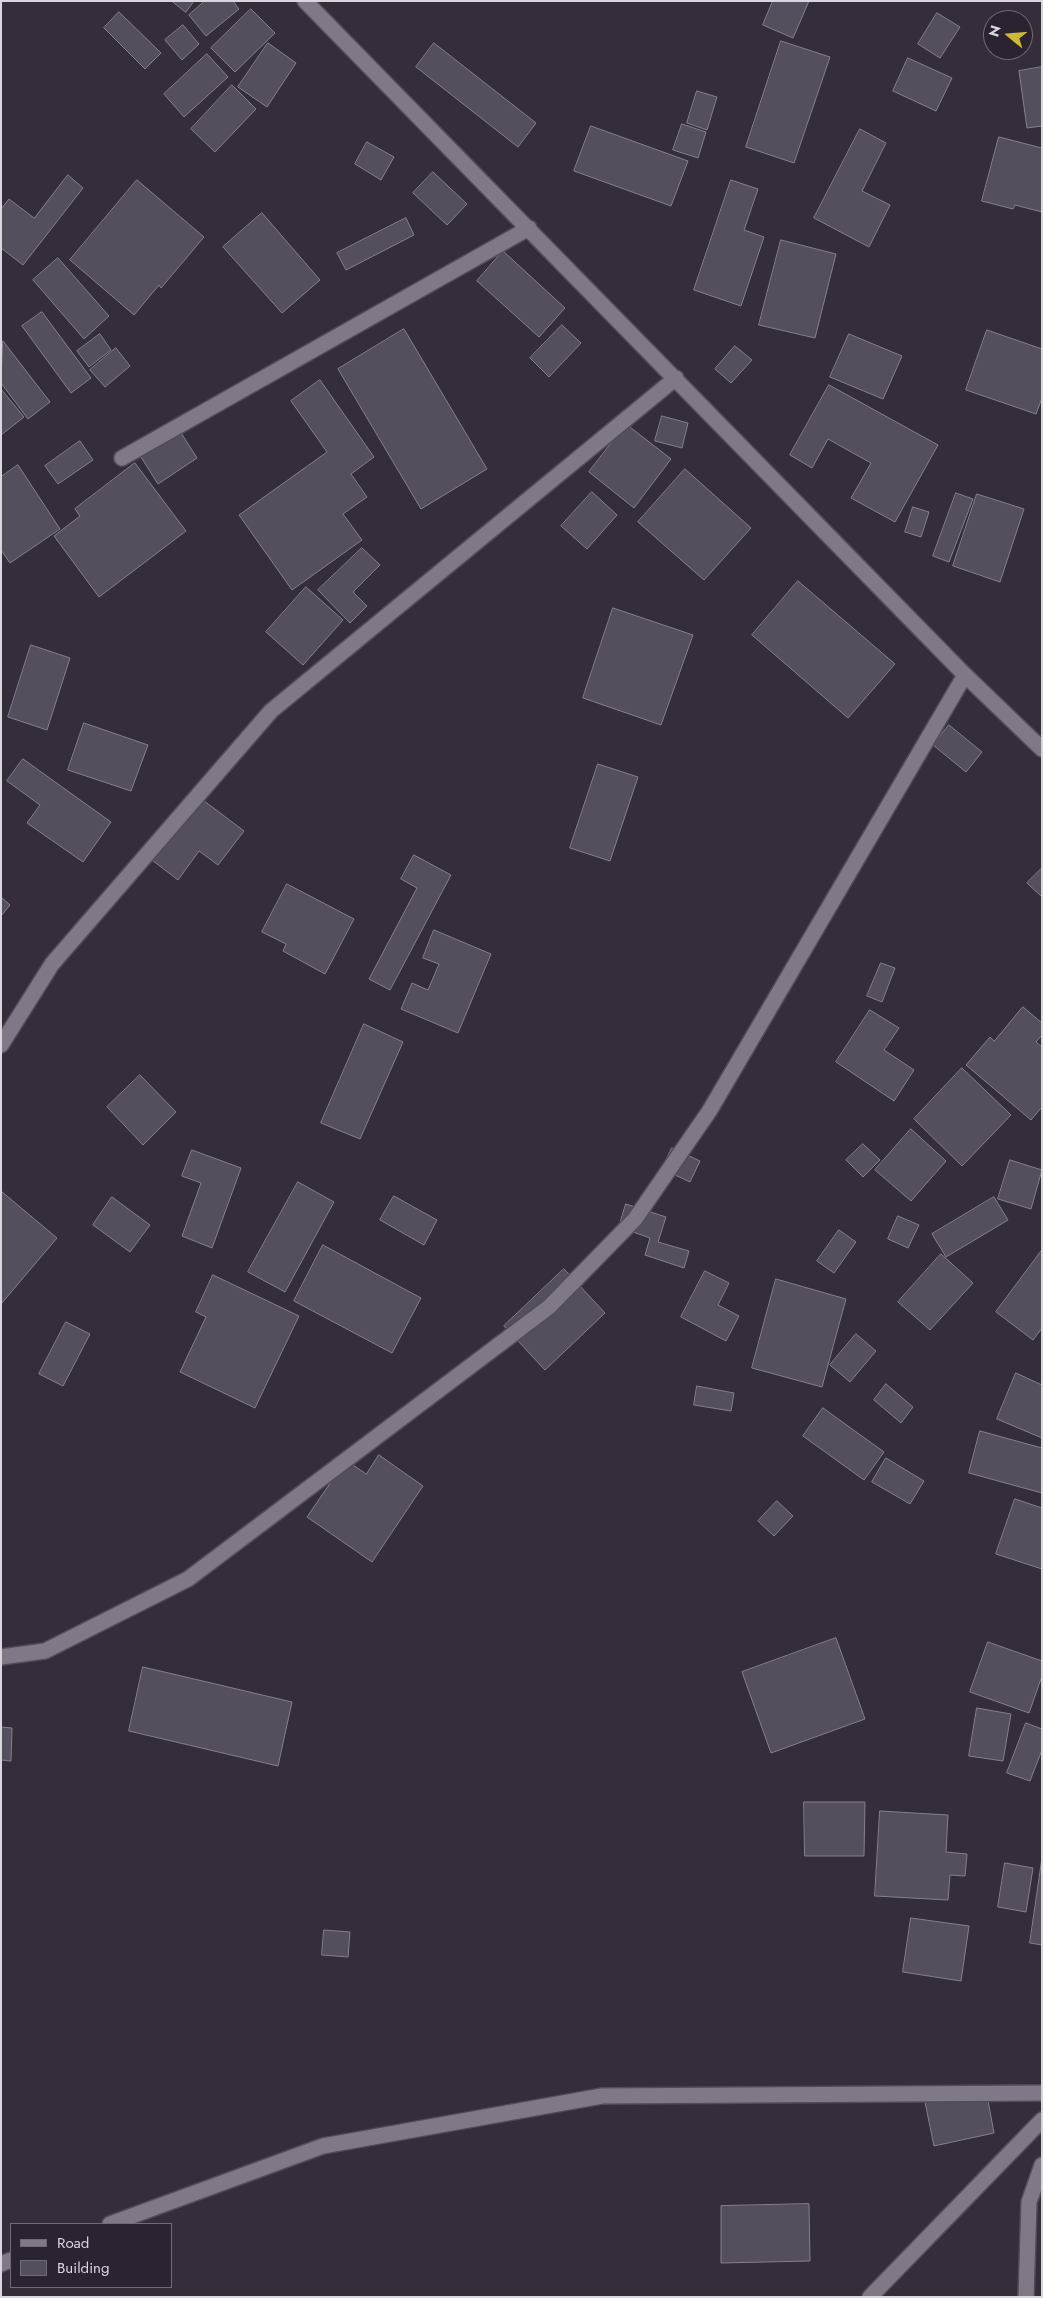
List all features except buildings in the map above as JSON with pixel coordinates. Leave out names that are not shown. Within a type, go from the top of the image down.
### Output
[{"type":"street","points":[[305,1],[965,674],[1042,749]]},
{"type":"street","points":[[122,458],[528,228]]},
{"type":"street","points":[[1,1045],[52,964],[272,711],[676,378]]},
{"type":"street","points":[[1,1657],[45,1651],[188,1579],[549,1307],[635,1219],[710,1110],[965,674]]},
{"type":"street","points":[[113,2223],[323,2146],[602,2096],[1042,2093]]},
{"type":"street","points":[[870,2297],[1042,2120]]},
{"type":"street","points":[[1026,2297],[1029,2202],[1042,2165]]}]
